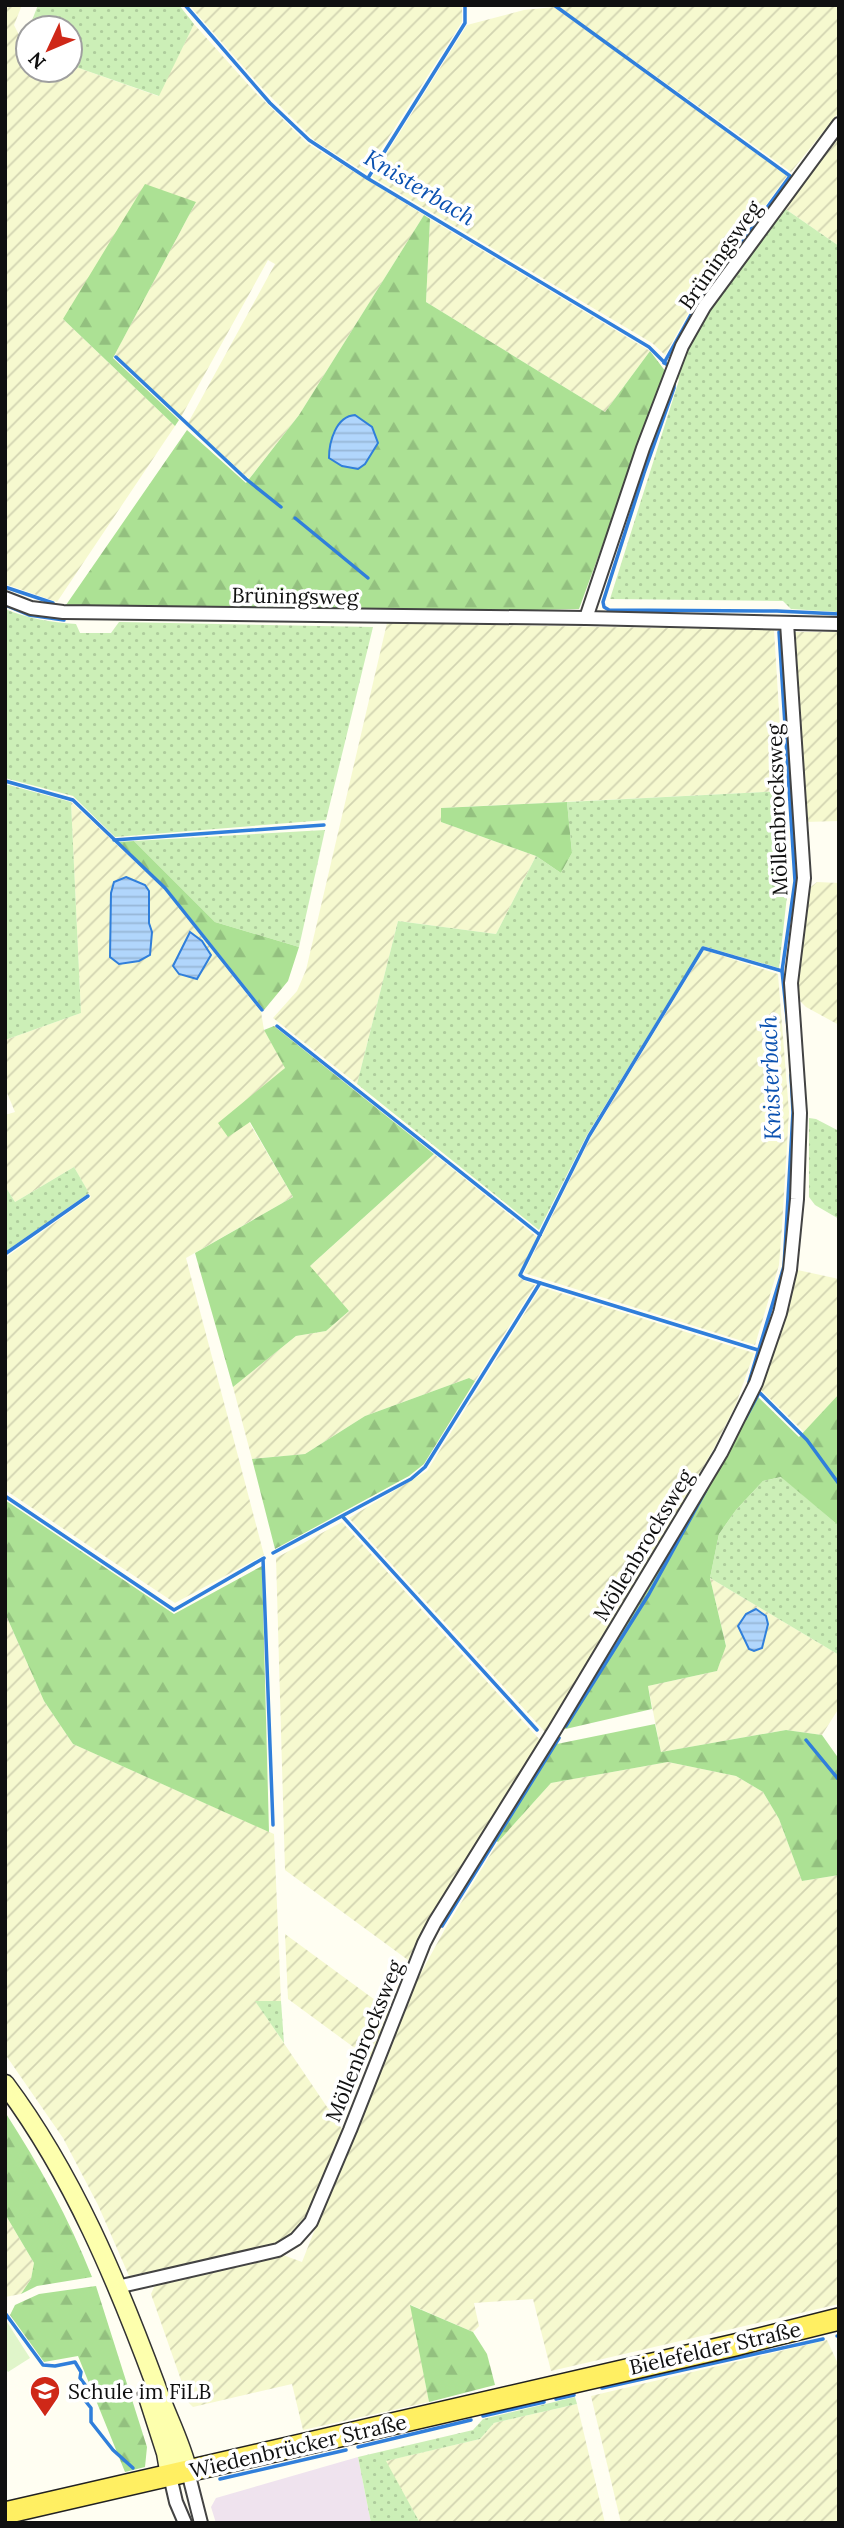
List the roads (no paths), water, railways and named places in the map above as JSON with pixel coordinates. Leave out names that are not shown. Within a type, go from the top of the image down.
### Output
[{"type":"main road","points":[[5,2084],[57,2163],[91,2227],[182,2448],[179,2474]]},
{"type":"main road","name":"Bielefelder Straße","points":[[592,2377],[839,2319]]},
{"type":"main road","name":"Wiedenbrücker Straße","points":[[5,2513],[592,2377]]},
{"type":"street","name":"Brüningsweg","points":[[586,618],[643,448],[682,346],[704,307],[839,124]]},
{"type":"street","name":"Brüningsweg","points":[[5,598],[32,608],[64,612],[839,624]]},
{"type":"street","name":"Möllenbrocksweg","points":[[118,2290],[278,2250],[296,2239],[311,2222],[424,1943],[714,1464],[754,1387],[780,1313],[790,1270],[798,1175],[800,1113],[791,983],[804,878],[787,623]]},
{"type":"street","points":[[179,2474],[176,2501],[184,2523]]},
{"type":"street","points":[[179,2474],[201,2523]]},
{"type":"water","points":[[355,415],[372,427],[378,443],[365,464],[358,469],[342,466],[329,458],[330,445],[338,425],[348,416]]},
{"type":"water","points":[[126,877],[145,885],[149,891],[149,923],[152,932],[150,955],[139,961],[119,964],[110,957],[111,893],[114,882]]},
{"type":"water","points":[[190,932],[202,941],[211,955],[197,979],[179,974],[173,966]]},
{"type":"water","points":[[756,1609],[766,1616],[768,1624],[762,1648],[754,1651],[749,1649],[738,1626],[746,1614]]},
{"type":"waterway","name":"Knisterbach","points":[[185,5],[270,103],[309,140],[367,178],[649,347],[666,364]]},
{"type":"waterway","points":[[368,178],[465,23],[465,5]]},
{"type":"waterway","points":[[554,5],[790,176],[698,302],[664,363]]},
{"type":"waterway","points":[[116,357],[246,479],[281,507]]},
{"type":"waterway","name":"Knisterbach","points":[[674,381],[674,388],[603,602],[604,607],[609,610],[839,614]]},
{"type":"waterway","points":[[295,518],[368,578]]},
{"type":"waterway","points":[[5,587],[53,603]]},
{"type":"waterway","points":[[5,605],[29,615],[64,620]]},
{"type":"waterway","name":"Knisterbach","points":[[779,632],[795,881],[782,971],[789,1036]]},
{"type":"waterway","points":[[5,781],[73,800],[165,888],[262,1010]]},
{"type":"waterway","points":[[114,840],[324,825]]},
{"type":"waterway","points":[[758,1350],[520,1275],[589,1136],[703,948],[782,971]]},
{"type":"waterway","points":[[277,1026],[540,1235]]},
{"type":"waterway","name":"Knisterbach","points":[[791,1075],[793,1112],[784,1266],[749,1382],[807,1440],[839,1484]]},
{"type":"waterway","points":[[5,1254],[88,1196]]},
{"type":"waterway","points":[[273,1553],[411,1479],[425,1467],[540,1283]]},
{"type":"waterway","points":[[745,1419],[759,1393]]},
{"type":"waterway","points":[[566,1726],[649,1594],[706,1490]]},
{"type":"waterway","points":[[5,1496],[174,1610],[264,1558]]},
{"type":"waterway","points":[[343,1517],[537,1730]]},
{"type":"waterway","points":[[263,1559],[273,1825]]},
{"type":"waterway","points":[[442,1926],[559,1738]]},
{"type":"waterway","points":[[806,1740],[839,1780]]},
{"type":"waterway","points":[[5,2313],[43,2365],[55,2366],[75,2362],[81,2372],[80,2378],[86,2386],[83,2398],[91,2408],[91,2422],[113,2450],[133,2468]]},
{"type":"waterway","points":[[602,2388],[823,2339]]},
{"type":"waterway","points":[[556,2399],[574,2395]]},
{"type":"waterway","points":[[483,2416],[544,2402]]},
{"type":"waterway","points":[[358,2447],[471,2420]]},
{"type":"waterway","points":[[220,2479],[346,2450]]},
{"type":"place","name":"Schule im FiLB","points":[[45,2418]]}]
